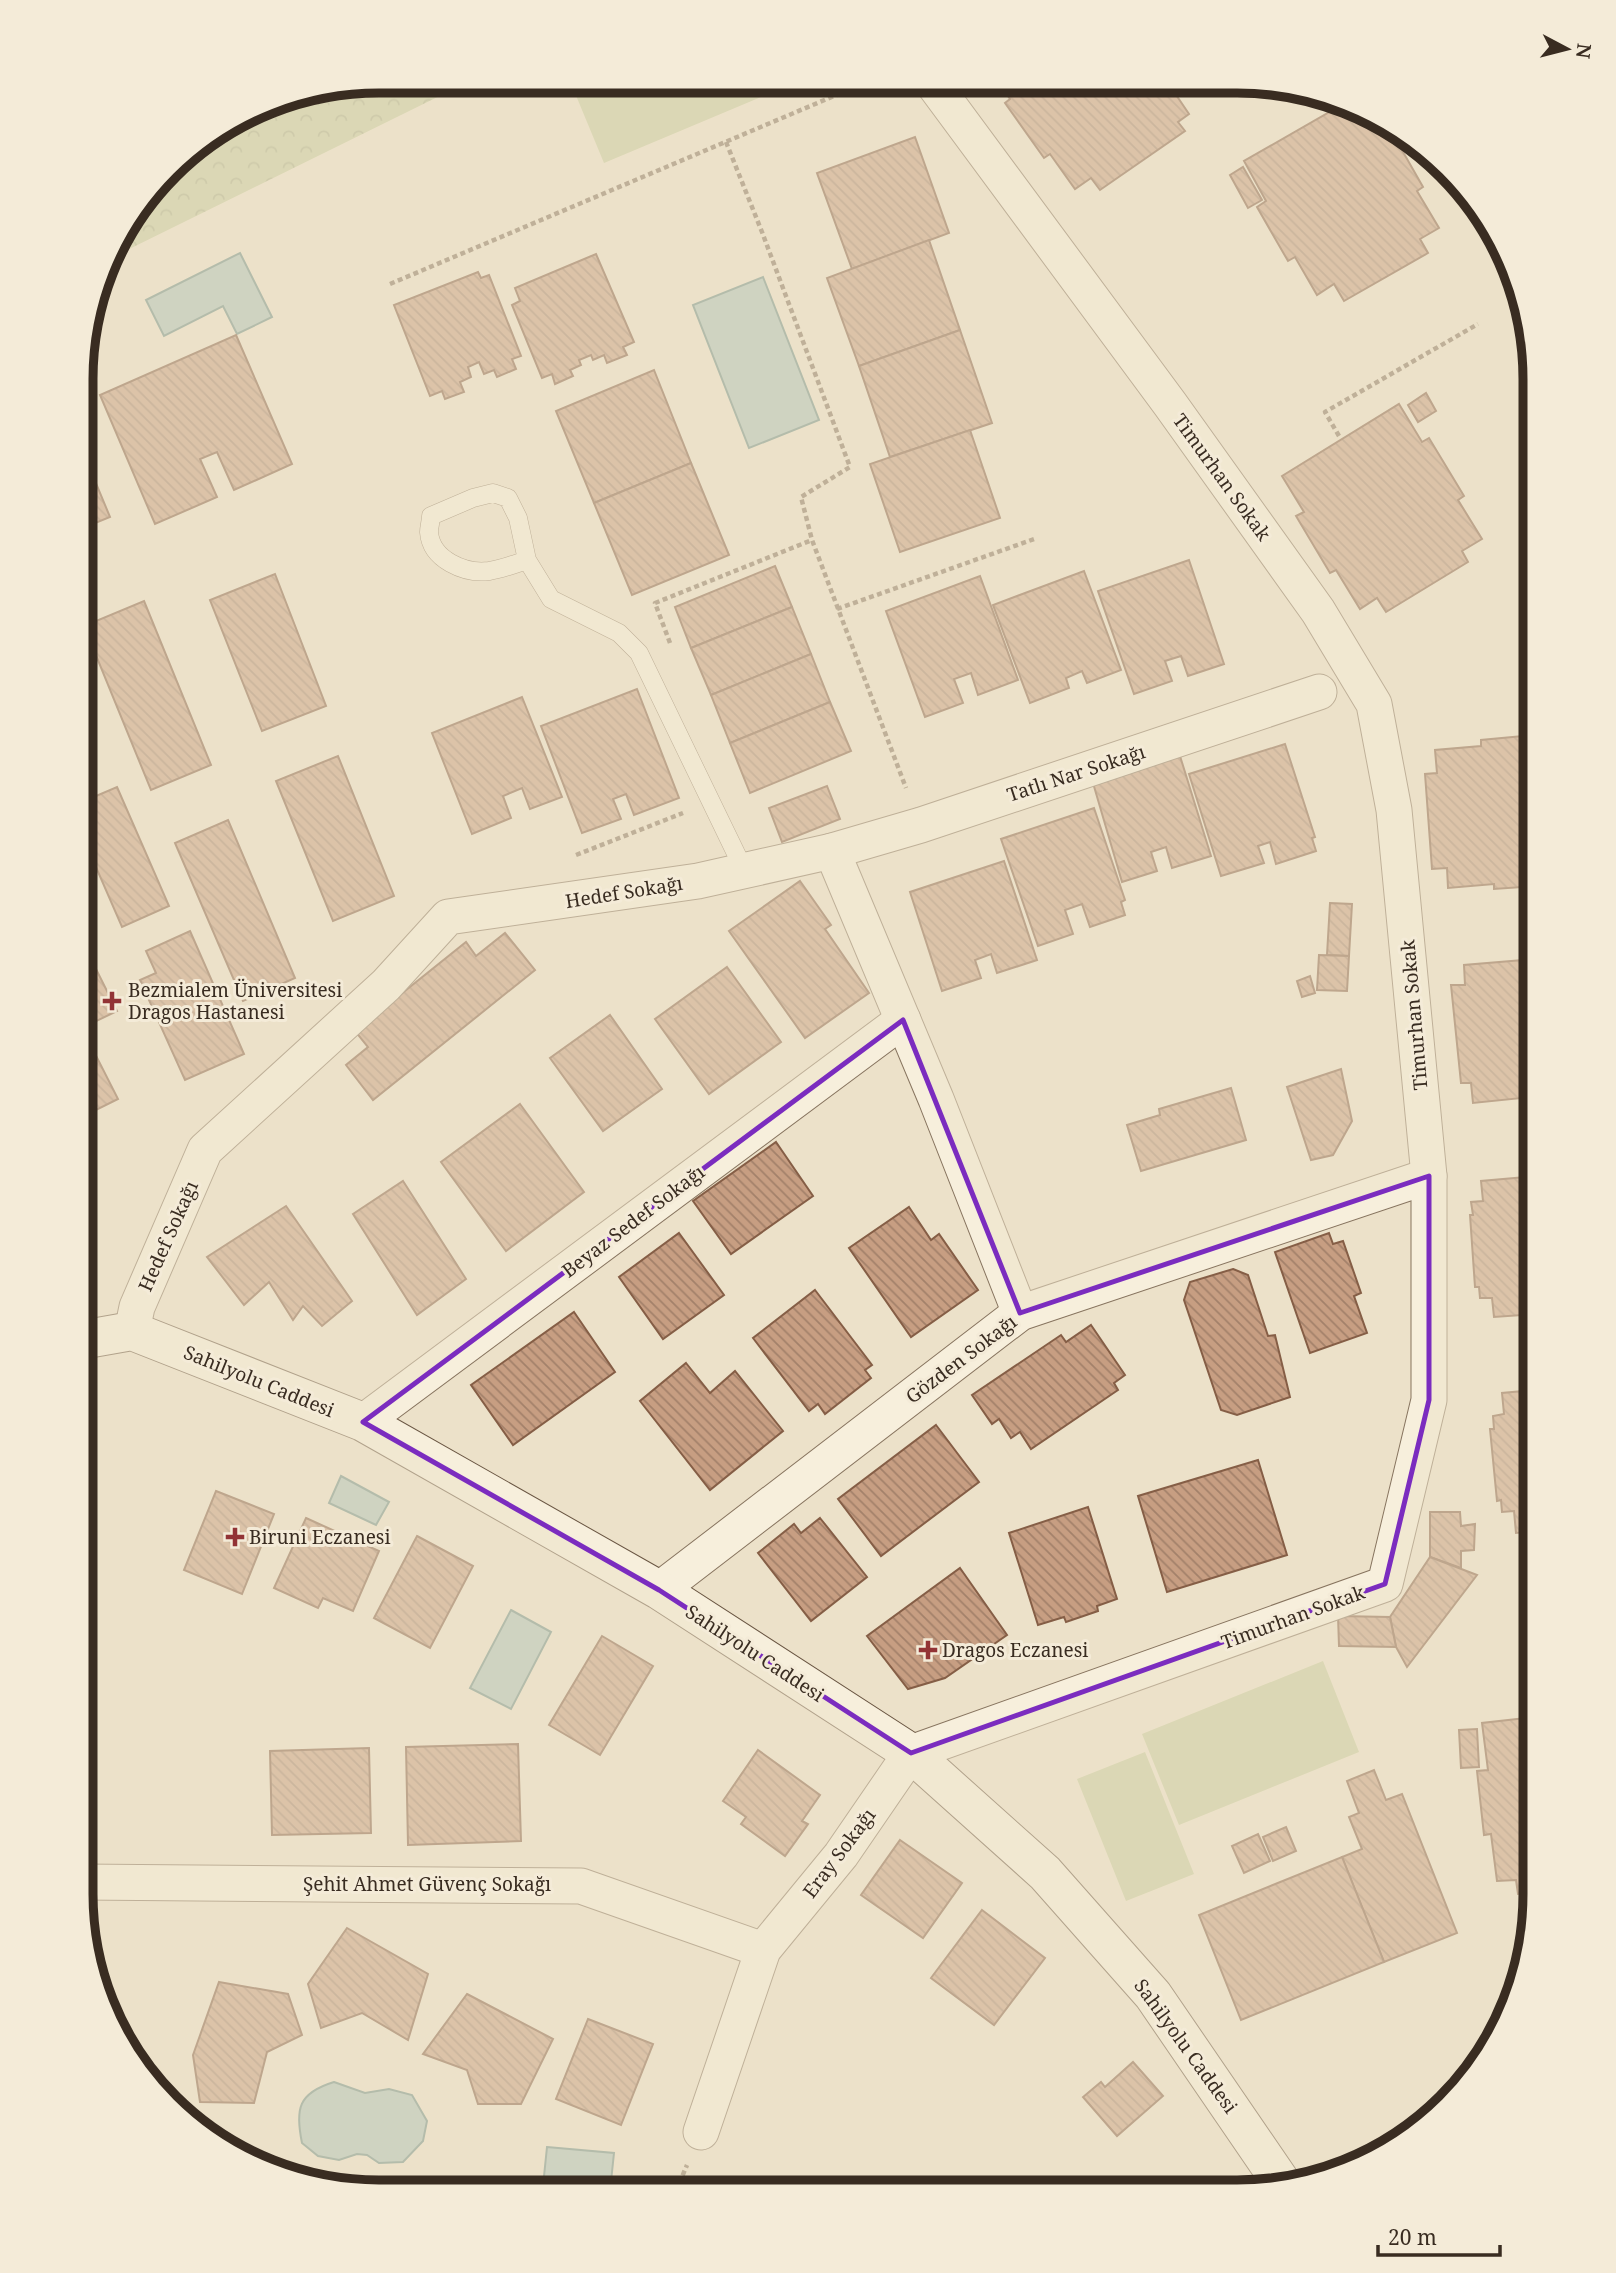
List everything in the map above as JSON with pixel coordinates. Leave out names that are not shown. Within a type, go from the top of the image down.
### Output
[{"type":"street","name":"Timurhan Sokak","points":[[911,1753],[1385,1584],[1429,1400],[1429,1177],[1394,810],[1374,704],[1310,600],[1170,404],[940,93]]},
{"type":"street","name":"Tatlı Nar Sokağı","points":[[832,851],[921,825],[1319,692]]},
{"type":"street","name":"Hedef Sokağı","points":[[132,1331],[136,1307],[205,1150],[386,985],[448,918],[554,904],[745,872],[832,851]]},
{"type":"street","points":[[832,851],[936,1099],[1020,1313]]},
{"type":"street","name":"Beyaz Sedef Sokağı","points":[[363,1422],[903,1020]]},
{"type":"street","name":"Gözden Sokağı","points":[[659,1590],[1020,1313],[1429,1177]]},
{"type":"street","points":[[93,1338],[132,1331]]},
{"type":"street","name":"Sahilyolu Caddesi","points":[[132,1331],[363,1422],[659,1590],[911,1753],[1045,1873],[1153,1996],[1279,2177]]},
{"type":"street","name":"Eray Sokağı","points":[[763,1950],[841,1855],[911,1753]]},
{"type":"street","name":"Şehit Ahmet Güvenç Sokağı","points":[[93,1882],[581,1886],[763,1950]]},
{"type":"street","points":[[701,2132],[763,1950]]},
{"type":"lane","points":[[527,560],[488,571],[463,569],[446,562],[434,547],[429,533],[432,516],[473,498],[493,493],[508,498],[518,518],[527,560],[551,599],[619,633],[639,653],[745,872]]},
{"type":"path","points":[[390,284],[841,93]]},
{"type":"path","points":[[726,142],[850,467],[801,497],[812,540],[837,609],[921,825]]},
{"type":"path","points":[[1339,436],[1325,412],[1478,324]]},
{"type":"path","points":[[837,609],[1038,538]]},
{"type":"path","points":[[675,654],[655,603],[812,540]]},
{"type":"path","points":[[576,855],[711,801]]},
{"type":"highlighted area","points":[[903,1020],[1020,1313],[1429,1176],[1429,1400],[1385,1584],[911,1753],[659,1590],[363,1422]]},
{"type":"green space","points":[[446,93],[122,253],[141,220],[164,190],[205,152],[252,122],[305,102],[342,95]]},
{"type":"green space","points":[[575,93],[768,93],[768,94],[604,163]]},
{"type":"green space","points":[[1323,1661],[1359,1752],[1179,1825],[1142,1734]]},
{"type":"green space","points":[[1145,1752],[1194,1874],[1126,1901],[1077,1779]]},
{"type":"water","points":[[240,253],[272,317],[237,334],[223,306],[164,336],[146,300]]},
{"type":"water","points":[[763,277],[819,420],[749,448],[693,305]]},
{"type":"water","points":[[341,1476],[389,1502],[376,1525],[329,1503]]},
{"type":"water","points":[[511,1610],[551,1632],[511,1709],[470,1688]]},
{"type":"water","points":[[334,2082],[365,2093],[389,2089],[412,2095],[427,2121],[423,2141],[403,2162],[379,2163],[367,2155],[357,2154],[339,2160],[318,2156],[302,2143],[300,2112],[306,2097],[322,2086]]},
{"type":"water","points":[[547,2147],[614,2153],[611,2180],[544,2180]]},
{"type":"building","points":[[1006,93],[1175,93],[1189,114],[1178,122],[1185,131],[1100,190],[1091,178],[1075,189],[1050,154],[1044,158],[1005,103],[1010,99]]},
{"type":"building","points":[[1333,110],[1364,122],[1397,142],[1423,187],[1417,191],[1439,228],[1420,239],[1428,253],[1344,301],[1334,284],[1317,295],[1295,257],[1288,261],[1257,207],[1266,201],[1244,161]]},
{"type":"building","points":[[915,137],[949,233],[852,269],[817,173]]},
{"type":"building","points":[[1243,167],[1262,200],[1248,208],[1230,175]]},
{"type":"building","points":[[929,240],[960,330],[859,366],[827,278]]},
{"type":"building","points":[[596,254],[634,342],[623,347],[627,355],[607,363],[604,355],[593,360],[591,355],[579,360],[581,365],[570,370],[573,376],[555,384],[552,374],[542,378],[512,305],[520,301],[515,288]]},
{"type":"building","points":[[478,272],[481,278],[489,275],[521,356],[512,359],[516,369],[497,377],[494,370],[484,374],[479,362],[468,367],[471,377],[460,382],[464,392],[445,399],[442,391],[430,396],[394,305]]},
{"type":"building","points":[[960,330],[992,423],[890,457],[859,366]]},
{"type":"building","points":[[236,335],[292,464],[234,490],[217,452],[200,459],[217,497],[155,524],[100,395]]},
{"type":"building","points":[[654,370],[691,463],[594,503],[556,411]]},
{"type":"building","points":[[1426,393],[1436,411],[1418,422],[1408,405]]},
{"type":"building","points":[[1399,404],[1422,442],[1429,438],[1464,496],[1458,500],[1482,539],[1462,551],[1468,562],[1386,612],[1377,598],[1360,609],[1336,570],[1330,573],[1296,516],[1304,512],[1282,476]]},
{"type":"building","points":[[970,430],[1000,518],[900,552],[870,464]]},
{"type":"building","points":[[691,463],[729,555],[632,595],[594,503]]},
{"type":"building","points":[[93,476],[110,517],[93,524]]},
{"type":"building","points":[[1189,560],[1224,664],[1188,676],[1181,656],[1165,661],[1172,681],[1134,694],[1098,591]]},
{"type":"building","points":[[775,566],[792,607],[691,648],[675,607]]},
{"type":"building","points":[[1084,571],[1121,670],[1087,683],[1082,671],[1066,678],[1069,688],[1030,703],[993,605]]},
{"type":"building","points":[[275,574],[326,706],[262,731],[210,600]]},
{"type":"building","points":[[980,576],[1018,680],[978,695],[971,673],[954,679],[963,703],[925,717],[886,611]]},
{"type":"building","points":[[144,601],[211,765],[151,790],[93,648],[93,622]]},
{"type":"building","points":[[792,607],[811,654],[711,695],[691,648]]},
{"type":"building","points":[[811,654],[830,702],[730,743],[711,695]]},
{"type":"building","points":[[637,689],[679,798],[634,815],[626,794],[613,799],[621,819],[582,833],[541,726]]},
{"type":"building","points":[[522,697],[562,797],[530,809],[522,788],[503,796],[511,818],[472,834],[432,733]]},
{"type":"building","points":[[830,702],[851,751],[750,793],[730,743]]},
{"type":"building","points":[[1523,736],[1523,887],[1494,889],[1494,884],[1448,888],[1447,868],[1432,869],[1425,774],[1437,773],[1435,750],[1481,746],[1481,740]]},
{"type":"building","points":[[1285,744],[1315,837],[1312,838],[1316,851],[1276,864],[1270,842],[1258,846],[1264,863],[1221,876],[1189,774]]},
{"type":"building","points":[[338,756],[394,896],[333,921],[276,781]]},
{"type":"building","points":[[1180,756],[1211,856],[1172,868],[1166,847],[1151,852],[1157,871],[1122,882],[1093,783]]},
{"type":"building","points":[[827,786],[840,819],[782,842],[769,808]]},
{"type":"building","points":[[117,787],[169,906],[122,927],[93,860],[93,797]]},
{"type":"building","points":[[1094,808],[1125,900],[1121,902],[1125,915],[1090,927],[1082,904],[1065,910],[1073,934],[1038,946],[1001,839]]},
{"type":"building","points":[[228,820],[295,978],[243,1001],[175,843]]},
{"type":"building","points":[[1004,861],[1037,960],[997,973],[991,954],[975,960],[981,978],[942,991],[910,892]]},
{"type":"building","points":[[800,881],[831,925],[825,929],[869,993],[805,1038],[729,931]]},
{"type":"building","points":[[1330,903],[1352,904],[1349,956],[1327,955]]},
{"type":"building","points":[[190,931],[244,1054],[185,1080],[140,980],[156,973],[146,951]]},
{"type":"building","points":[[505,933],[535,970],[373,1100],[346,1065],[368,1047],[355,1031],[466,942],[476,956]]},
{"type":"building","points":[[1319,955],[1349,956],[1347,991],[1317,990]]},
{"type":"building","points":[[1523,960],[1523,1104],[1521,1098],[1473,1103],[1471,1083],[1461,1083],[1451,985],[1465,985],[1464,965]]},
{"type":"building","points":[[93,963],[117,1011],[93,1023]]},
{"type":"building","points":[[727,967],[781,1042],[709,1094],[655,1019]]},
{"type":"building","points":[[1310,976],[1315,993],[1302,997],[1297,981]]},
{"type":"building","points":[[610,1015],[662,1089],[603,1131],[550,1058]]},
{"type":"building","points":[[93,1050],[118,1099],[93,1112]]},
{"type":"building","points":[[1341,1069],[1352,1121],[1333,1155],[1311,1160],[1287,1087]]},
{"type":"building","points":[[1231,1088],[1246,1140],[1141,1171],[1127,1125],[1160,1115],[1159,1109]]},
{"type":"building","points":[[520,1104],[584,1192],[506,1251],[441,1162]]},
{"type":"building","points":[[776,1142],[813,1196],[731,1254],[693,1201]]},
{"type":"building","points":[[1523,1177],[1523,1315],[1494,1317],[1492,1298],[1480,1298],[1479,1287],[1475,1287],[1470,1215],[1473,1215],[1471,1202],[1483,1201],[1481,1181]]},
{"type":"building","points":[[403,1181],[466,1279],[417,1315],[353,1214]]},
{"type":"building","points":[[286,1206],[352,1301],[322,1326],[303,1306],[293,1320],[269,1282],[244,1305],[207,1257]]},
{"type":"building","points":[[909,1207],[931,1240],[939,1234],[978,1290],[911,1337],[849,1248]]},
{"type":"building","points":[[679,1233],[724,1295],[663,1339],[619,1277]]},
{"type":"building","points":[[1329,1233],[1333,1244],[1343,1241],[1361,1293],[1354,1296],[1367,1333],[1310,1353],[1275,1252]]},
{"type":"building","points":[[1233,1269],[1248,1275],[1268,1336],[1275,1335],[1290,1397],[1237,1415],[1221,1410],[1184,1300],[1190,1282]]},
{"type":"building","points":[[815,1290],[872,1365],[865,1370],[871,1378],[825,1414],[818,1404],[809,1411],[753,1338]]},
{"type":"building","points":[[574,1312],[615,1372],[513,1445],[471,1385]]},
{"type":"building","points":[[1091,1325],[1125,1375],[1114,1383],[1118,1390],[1031,1449],[1020,1432],[1011,1438],[999,1419],[992,1424],[972,1395],[1061,1335],[1066,1342]]},
{"type":"building","points":[[686,1363],[710,1393],[735,1371],[783,1431],[710,1490],[640,1401]]},
{"type":"building","points":[[1523,1391],[1523,1532],[1516,1533],[1514,1511],[1502,1512],[1501,1500],[1497,1501],[1490,1429],[1494,1429],[1493,1416],[1504,1414],[1502,1393]]},
{"type":"building","points":[[936,1425],[979,1482],[881,1556],[838,1499]]},
{"type":"building","points":[[1258,1460],[1287,1555],[1167,1592],[1138,1496]]},
{"type":"building","points":[[216,1491],[274,1514],[242,1594],[184,1570]]},
{"type":"building","points":[[1088,1507],[1117,1599],[1097,1606],[1098,1611],[1066,1622],[1064,1617],[1038,1625],[1009,1533]]},
{"type":"building","points":[[1430,1512],[1460,1512],[1461,1526],[1475,1524],[1474,1550],[1461,1551],[1461,1568],[1430,1557]]},
{"type":"building","points":[[306,1518],[379,1551],[353,1611],[323,1598],[318,1608],[274,1588]]},
{"type":"building","points":[[820,1518],[867,1577],[811,1621],[758,1553],[794,1524],[801,1533]]},
{"type":"building","points":[[417,1536],[473,1566],[430,1648],[374,1618]]},
{"type":"building","points":[[1430,1557],[1477,1575],[1407,1667],[1396,1647],[1390,1617]]},
{"type":"building","points":[[960,1568],[1007,1635],[945,1678],[908,1689],[867,1636]]},
{"type":"building","points":[[1338,1616],[1390,1617],[1396,1647],[1339,1646]]},
{"type":"building","points":[[602,1636],[653,1666],[600,1755],[549,1725]]},
{"type":"building","points":[[1523,1718],[1523,1893],[1518,1894],[1516,1880],[1497,1881],[1491,1834],[1484,1835],[1477,1771],[1488,1770],[1482,1723]]},
{"type":"building","points":[[1477,1729],[1479,1767],[1461,1768],[1459,1730]]},
{"type":"building","points":[[518,1744],[521,1841],[408,1845],[406,1747]]},
{"type":"building","points":[[369,1748],[371,1833],[272,1835],[270,1751]]},
{"type":"building","points":[[758,1750],[820,1795],[802,1821],[808,1824],[785,1856],[741,1824],[746,1817],[723,1801]]},
{"type":"building","points":[[1374,1770],[1386,1800],[1402,1794],[1457,1933],[1384,1962],[1342,1857],[1362,1849],[1349,1817],[1359,1813],[1347,1781]]},
{"type":"building","points":[[1286,1827],[1296,1851],[1273,1861],[1263,1837]]},
{"type":"building","points":[[1258,1834],[1270,1861],[1244,1873],[1232,1846]]},
{"type":"building","points":[[900,1840],[962,1883],[923,1938],[861,1895]]},
{"type":"building","points":[[1342,1857],[1384,1962],[1241,2020],[1199,1915]]},
{"type":"building","points":[[982,1910],[1045,1958],[994,2025],[931,1978]]},
{"type":"building","points":[[347,1928],[428,1974],[408,2040],[362,2013],[321,2028],[308,1984]]},
{"type":"building","points":[[219,1982],[288,1994],[302,2035],[267,2052],[254,2103],[200,2102],[193,2055]]},
{"type":"building","points":[[467,1994],[553,2039],[521,2104],[478,2104],[467,2070],[423,2054]]},
{"type":"building","points":[[588,2019],[653,2044],[621,2125],[556,2099]]},
{"type":"building","points":[[1133,2062],[1163,2096],[1117,2136],[1083,2097],[1101,2082],[1105,2087]]},
{"type":"place","name":"Bezmialem Üniversitesi Dragos Hastanesi","points":[[112,1001]]},
{"type":"place","name":"Biruni Eczanesi","points":[[235,1537]]},
{"type":"place","name":"Dragos Eczanesi","points":[[928,1650]]}]
